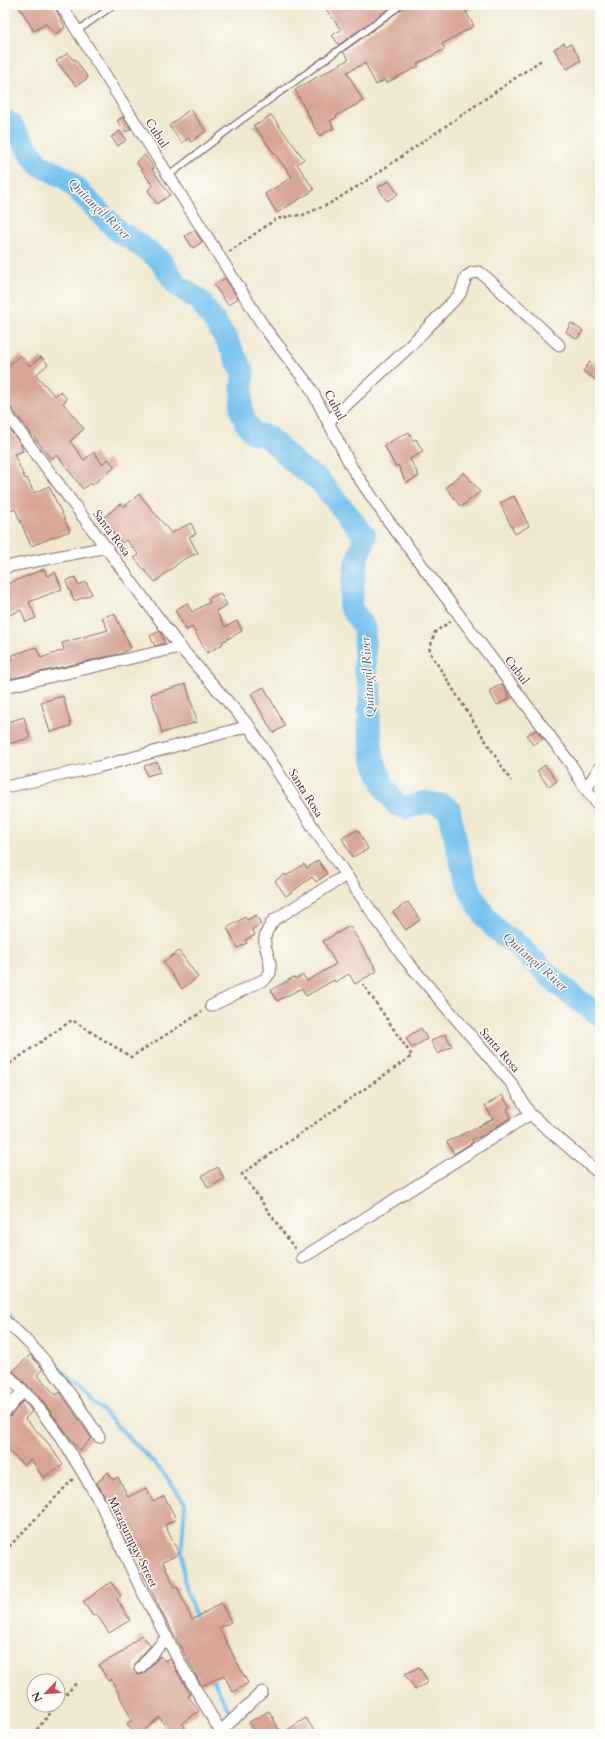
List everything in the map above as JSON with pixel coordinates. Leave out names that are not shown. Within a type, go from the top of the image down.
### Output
[{"type":"street","name":"Cubul","points":[[61,5],[264,327],[310,387],[357,474],[387,519],[570,763],[586,789],[600,807]]},
{"type":"street","points":[[329,421],[407,349],[460,294],[466,278],[472,273],[479,272],[486,277],[559,345]]},
{"type":"street","name":"Santa Rosa","points":[[5,412],[9,424],[107,547],[180,647],[249,726],[316,832],[404,958],[512,1084],[530,1114],[600,1174]]},
{"type":"street","points":[[5,568],[107,547]]},
{"type":"street","points":[[5,688],[180,647]]},
{"type":"street","points":[[5,787],[98,767],[249,726]]},
{"type":"street","points":[[586,789],[600,767]]},
{"type":"street","points":[[211,1006],[265,979],[270,974],[271,967],[264,942],[269,926],[274,920],[346,875]]},
{"type":"street","points":[[302,1258],[530,1114]]},
{"type":"street","points":[[5,1321],[22,1334],[35,1348],[78,1403],[99,1437]]},
{"type":"street","name":"Matagumpay Street","points":[[5,1373],[34,1402],[62,1440],[81,1470],[100,1502],[140,1586],[179,1661],[221,1732]]},
{"type":"street","points":[[5,1412],[23,1391]]},
{"type":"street","points":[[140,1668],[167,1637]]},
{"type":"street","points":[[221,1732],[262,1692]]},
{"type":"lane","points":[[77,31],[114,5]]},
{"type":"lane","points":[[168,176],[240,121],[401,5]]},
{"type":"path","points":[[220,257],[276,220],[291,216],[303,215],[329,204],[369,179],[543,59]]},
{"type":"path","points":[[460,615],[434,632],[429,651],[511,781]]},
{"type":"path","points":[[302,1258],[242,1174],[412,1056],[363,984]]},
{"type":"path","points":[[5,1067],[72,1020],[131,1057],[211,1006]]},
{"type":"path","points":[[5,1551],[81,1470]]},
{"type":"path","points":[[66,1695],[77,1682]]},
{"type":"path","points":[[34,1734],[51,1713]]},
{"type":"building","points":[[18,5],[54,5],[65,28],[55,34],[46,24],[34,31]]},
{"type":"building","points":[[323,5],[394,5],[339,45],[332,35],[341,30]]},
{"type":"building","points":[[405,5],[476,5],[466,12],[474,26],[442,44],[445,49],[417,64],[419,66],[386,83],[384,80],[376,85],[365,63],[347,72],[363,101],[336,116],[337,117],[330,121],[334,128],[319,136],[295,90],[349,59],[343,52]]},
{"type":"building","points":[[564,43],[566,46],[571,44],[581,60],[567,69],[554,49]]},
{"type":"building","points":[[68,53],[73,60],[75,59],[88,78],[76,86],[56,61]]},
{"type":"building","points":[[190,109],[206,131],[191,142],[189,138],[182,143],[169,126]]},
{"type":"building","points":[[271,115],[304,159],[297,164],[314,190],[277,213],[265,194],[292,177],[253,125],[260,123]]},
{"type":"building","points":[[123,117],[131,129],[126,132],[117,121]]},
{"type":"building","points":[[120,131],[126,140],[118,146],[111,137]]},
{"type":"building","points":[[145,155],[154,168],[152,169],[170,195],[157,204],[148,190],[153,186],[136,162]]},
{"type":"building","points":[[389,181],[398,194],[387,201],[378,187]]},
{"type":"building","points":[[194,230],[202,242],[193,248],[185,236]]},
{"type":"building","points":[[225,278],[238,298],[228,305],[214,285]]},
{"type":"building","points":[[571,323],[583,331],[577,339],[566,332]]},
{"type":"building","points":[[20,355],[30,366],[41,357],[48,364],[37,374],[37,376],[55,396],[60,391],[67,399],[63,403],[84,429],[70,441],[84,460],[94,452],[102,464],[108,459],[115,467],[92,485],[90,483],[83,489],[57,455],[51,459],[5,400],[5,369]]},
{"type":"building","points":[[590,362],[600,369],[600,383],[583,371]]},
{"type":"building","points":[[5,424],[20,443],[23,451],[14,454],[25,479],[27,478],[34,493],[49,486],[70,531],[31,546],[15,509],[11,511],[5,498]]},
{"type":"building","points":[[409,432],[413,441],[416,439],[423,452],[410,459],[419,476],[406,483],[398,465],[395,466],[384,445]]},
{"type":"building","points":[[464,472],[480,492],[461,507],[446,487]]},
{"type":"building","points":[[139,494],[171,533],[191,523],[196,534],[189,537],[198,553],[184,559],[155,582],[134,558],[139,555],[126,540],[122,543],[102,519],[120,504],[124,507]]},
{"type":"building","points":[[514,496],[529,526],[515,534],[500,503]]},
{"type":"building","points":[[44,569],[47,576],[55,572],[62,589],[29,602],[36,618],[26,622],[21,610],[5,617],[5,585]]},
{"type":"building","points":[[75,577],[78,585],[86,582],[92,594],[74,601],[66,581]]},
{"type":"building","points":[[220,593],[227,605],[216,611],[225,627],[237,621],[242,631],[222,642],[223,644],[207,653],[192,627],[186,630],[175,610],[187,603],[192,612],[210,602],[208,599]]},
{"type":"building","points":[[114,613],[131,648],[120,654],[5,680],[5,662],[14,659],[12,655],[36,647],[41,658],[64,650],[62,643],[108,630],[102,618]]},
{"type":"building","points":[[160,631],[165,643],[155,646],[150,636]]},
{"type":"building","points":[[186,684],[197,722],[162,733],[151,694]]},
{"type":"building","points":[[502,684],[510,698],[497,705],[489,691]]},
{"type":"building","points":[[264,687],[285,726],[273,733],[251,694]]},
{"type":"building","points":[[63,696],[71,726],[50,732],[41,702]]},
{"type":"building","points":[[24,717],[30,738],[8,744],[5,734],[5,723]]},
{"type":"building","points":[[536,730],[543,739],[533,745],[527,735]]},
{"type":"building","points":[[157,762],[160,772],[147,776],[144,766]]},
{"type":"building","points":[[545,765],[557,781],[549,787],[537,771]]},
{"type":"building","points":[[358,830],[368,849],[352,857],[342,838]]},
{"type":"building","points":[[318,860],[327,874],[316,882],[312,877],[286,896],[275,881],[285,874],[286,876],[304,864],[307,868]]},
{"type":"building","points":[[408,902],[420,920],[406,930],[393,912]]},
{"type":"building","points":[[256,915],[261,924],[252,929],[255,935],[245,940],[247,943],[238,948],[227,928],[245,917],[247,920]]},
{"type":"building","points":[[350,926],[377,971],[355,984],[349,974],[335,982],[334,980],[306,996],[302,988],[277,1001],[271,990],[294,977],[295,979],[303,975],[307,981],[336,964],[323,941]]},
{"type":"building","points":[[179,951],[198,977],[182,989],[163,962]]},
{"type":"building","points":[[421,1028],[427,1039],[412,1048],[406,1038]]},
{"type":"building","points":[[445,1034],[452,1046],[438,1054],[431,1041]]},
{"type":"building","points":[[502,1095],[510,1107],[507,1109],[511,1117],[484,1135],[472,1140],[473,1142],[454,1154],[447,1142],[493,1119],[485,1106]]},
{"type":"building","points":[[218,1167],[224,1179],[208,1188],[202,1176]]},
{"type":"building","points":[[30,1355],[43,1369],[37,1375],[56,1395],[60,1392],[91,1438],[80,1451],[40,1398],[13,1371]]},
{"type":"building","points":[[23,1401],[32,1411],[25,1419],[48,1443],[63,1465],[43,1478],[31,1459],[24,1466],[5,1447],[5,1419],[10,1417]]},
{"type":"building","points":[[108,1472],[113,1480],[118,1477],[128,1497],[146,1488],[153,1502],[164,1496],[176,1519],[165,1525],[179,1554],[163,1562],[175,1587],[177,1586],[192,1620],[221,1603],[231,1622],[219,1628],[248,1683],[233,1692],[224,1675],[202,1686],[161,1611],[143,1573],[147,1571],[138,1554],[134,1556],[126,1540],[130,1538],[112,1499],[107,1501],[97,1483]]},
{"type":"building","points":[[111,1582],[121,1596],[117,1599],[130,1620],[109,1633],[96,1614],[93,1616],[83,1602]]},
{"type":"building","points":[[141,1635],[151,1645],[135,1663],[134,1671],[138,1675],[143,1674],[160,1656],[165,1661],[169,1658],[189,1692],[190,1695],[188,1696],[199,1711],[182,1723],[189,1734],[171,1734],[159,1717],[141,1734],[136,1734],[127,1724],[132,1720],[111,1679],[108,1681],[99,1665],[121,1653]]},
{"type":"building","points":[[419,1667],[428,1682],[415,1690],[405,1674]]},
{"type":"building","points":[[269,1711],[280,1731],[274,1734],[255,1734],[249,1722]]},
{"type":"building","points":[[306,1718],[316,1734],[281,1734]]},
{"type":"waterway","name":"Quitangil River","points":[[5,120],[11,125],[39,165],[66,178],[120,233],[130,238],[159,259],[177,285],[200,301],[225,337],[243,372],[241,410],[246,423],[254,433],[268,437],[297,465],[320,481],[365,536],[356,565],[350,607],[364,627],[365,671],[370,687],[369,727],[373,759],[385,788],[397,805],[407,808],[424,802],[443,805],[449,809],[469,888],[485,916],[502,935],[513,941],[565,990],[600,1015]]},
{"type":"waterway","points":[[5,1313],[11,1319]]},
{"type":"waterway","points":[[47,1355],[160,1469],[185,1503],[182,1547],[184,1579],[197,1623]]},
{"type":"waterway","points":[[211,1676],[228,1709]]},
{"type":"waterway","points":[[238,1728],[241,1734]]}]
